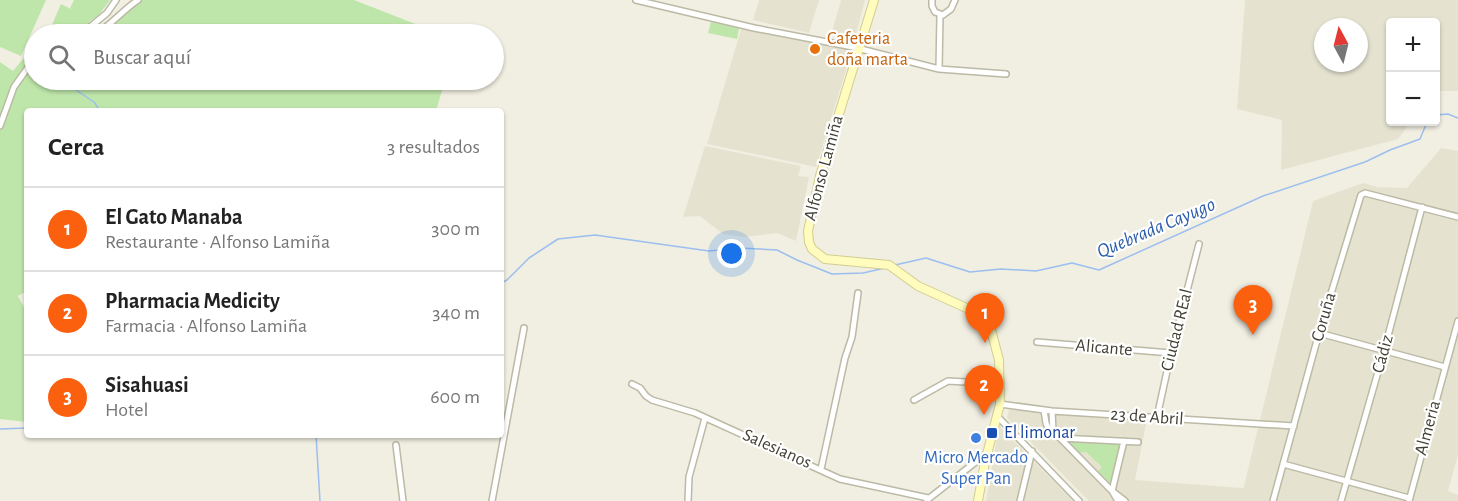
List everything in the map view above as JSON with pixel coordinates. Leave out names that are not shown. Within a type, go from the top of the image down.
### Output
[{"type":"street","points":[[92,24],[107,13],[116,0]]},
{"type":"street","points":[[109,24],[138,0]]},
{"type":"street","points":[[636,0],[939,69],[1005,74]]},
{"type":"street","name":"Alfonso Lamiña","points":[[874,0],[820,176],[808,231],[808,242],[818,255],[825,259],[892,267],[918,286],[973,311],[989,322],[999,360],[1000,404],[978,501]]},
{"type":"street","points":[[932,0],[933,9],[940,15]]},
{"type":"street","points":[[940,15],[949,12],[955,0]]},
{"type":"street","points":[[939,69],[940,15]]},
{"type":"street","points":[[0,126],[14,87],[24,73]]},
{"type":"street","name":"Coruña","points":[[1273,501],[1319,333],[1361,195],[1365,193],[1422,207]]},
{"type":"street","points":[[1422,207],[1458,217]]},
{"type":"street","name":"Cádiz","points":[[1341,501],[1422,207]]},
{"type":"street","name":"Ciudad REal","points":[[1157,417],[1199,244]]},
{"type":"street","points":[[821,469],[845,358],[852,337],[858,293]]},
{"type":"street","name":"Almeria","points":[[1409,500],[1458,321]]},
{"type":"street","points":[[504,436],[524,328]]},
{"type":"street","points":[[1319,333],[1445,367]]},
{"type":"street","name":"Alicante","points":[[1037,342],[1171,353]]},
{"type":"street","points":[[914,400],[948,381],[1000,384]]},
{"type":"street","name":"Salesianos","points":[[633,384],[652,400],[705,418],[840,479],[927,499]]},
{"type":"street","name":"23 de Abril","points":[[1000,404],[1052,411],[1294,426]]},
{"type":"street","points":[[1044,410],[1046,423],[1053,431],[1112,491],[1125,501]]},
{"type":"street","points":[[1052,411],[1053,431]]},
{"type":"street","points":[[997,416],[1079,501]]},
{"type":"street","points":[[687,501],[689,477],[705,418]]},
{"type":"street","points":[[492,501],[504,438]]},
{"type":"street","points":[[1060,438],[1138,442]]},
{"type":"street","points":[[1118,501],[1112,491],[1124,441]]},
{"type":"street","points":[[396,445],[403,501]]},
{"type":"street","points":[[1020,501],[1032,451]]},
{"type":"street","points":[[927,499],[987,454]]},
{"type":"street","points":[[1283,464],[1347,480],[1409,500]]},
{"type":"shaded area","points":[[759,0],[819,0],[809,33],[753,20]]},
{"type":"shaded area","points":[[841,0],[865,0],[854,41],[831,35]]},
{"type":"shaded area","points":[[1245,0],[1458,0],[1458,91],[1440,91],[1440,18],[1386,18],[1386,126],[1408,126],[1398,139],[1281,170],[1282,120],[1237,109]]},
{"type":"shaded area","points":[[742,26],[853,48],[816,167],[707,144]]},
{"type":"shaded area","points":[[705,146],[801,166],[798,176],[809,177],[796,241],[777,233],[745,237],[723,234],[700,216],[683,217]]},
{"type":"shaded area","points":[[1441,148],[1458,151],[1458,455],[1448,491],[1458,495],[1458,501],[1089,501],[1007,418],[1009,410],[1015,409],[1147,419],[1135,480],[1243,488],[1243,490],[1313,201],[1363,183],[1377,187],[1407,188]]},
{"type":"shaded area","points":[[999,426],[1073,501],[986,501]]},
{"type":"green space","points":[[0,0],[46,0],[35,24],[24,24],[24,49],[21,56],[0,47]]},
{"type":"green space","points":[[74,0],[110,0],[89,24],[52,24],[61,4],[73,10],[70,8]]},
{"type":"green space","points":[[142,0],[354,0],[415,24],[113,24]]},
{"type":"green space","points":[[711,22],[739,28],[737,39],[708,33]]},
{"type":"green space","points":[[24,58],[24,90],[442,90],[437,108],[24,108],[24,293],[18,296],[24,307],[24,422],[0,419],[0,62],[13,71]]},
{"type":"green space","points":[[1075,440],[1120,444],[1111,484],[1098,471],[1102,467],[1086,452],[1080,453],[1071,444]]},
{"type":"waterway","name":"Quebrada Cayugo","points":[[76,90],[94,102],[98,108]]},
{"type":"waterway","name":"Quebrada Cayugo","points":[[1440,115],[1448,114],[1458,118]]},
{"type":"waterway","name":"Quebrada Cayugo","points":[[895,265],[926,258],[970,272],[1001,269],[1036,271],[1072,263],[1099,270],[1263,196],[1365,162],[1420,139],[1425,126]]},
{"type":"waterway","name":"Quebrada Cayugo","points":[[504,282],[529,258],[558,239],[595,235],[709,251],[740,248],[777,250],[832,274],[863,273],[885,268]]},
{"type":"waterway","points":[[0,429],[24,428]]},
{"type":"waterway","points":[[316,438],[320,501]]},
{"type":"place","name":"Cafeteria doña marta","points":[[815,49]]},
{"type":"place","name":"Sisahuasi","points":[[1253,335]]},
{"type":"place","name":"El Gato Manaba","points":[[985,343]]},
{"type":"place","name":"Pharmacia Medicity","points":[[984,415]]},
{"type":"place","name":"El limonar","points":[[992,433]]},
{"type":"place","name":"Micro Mercado Super Pan","points":[[976,438]]}]
